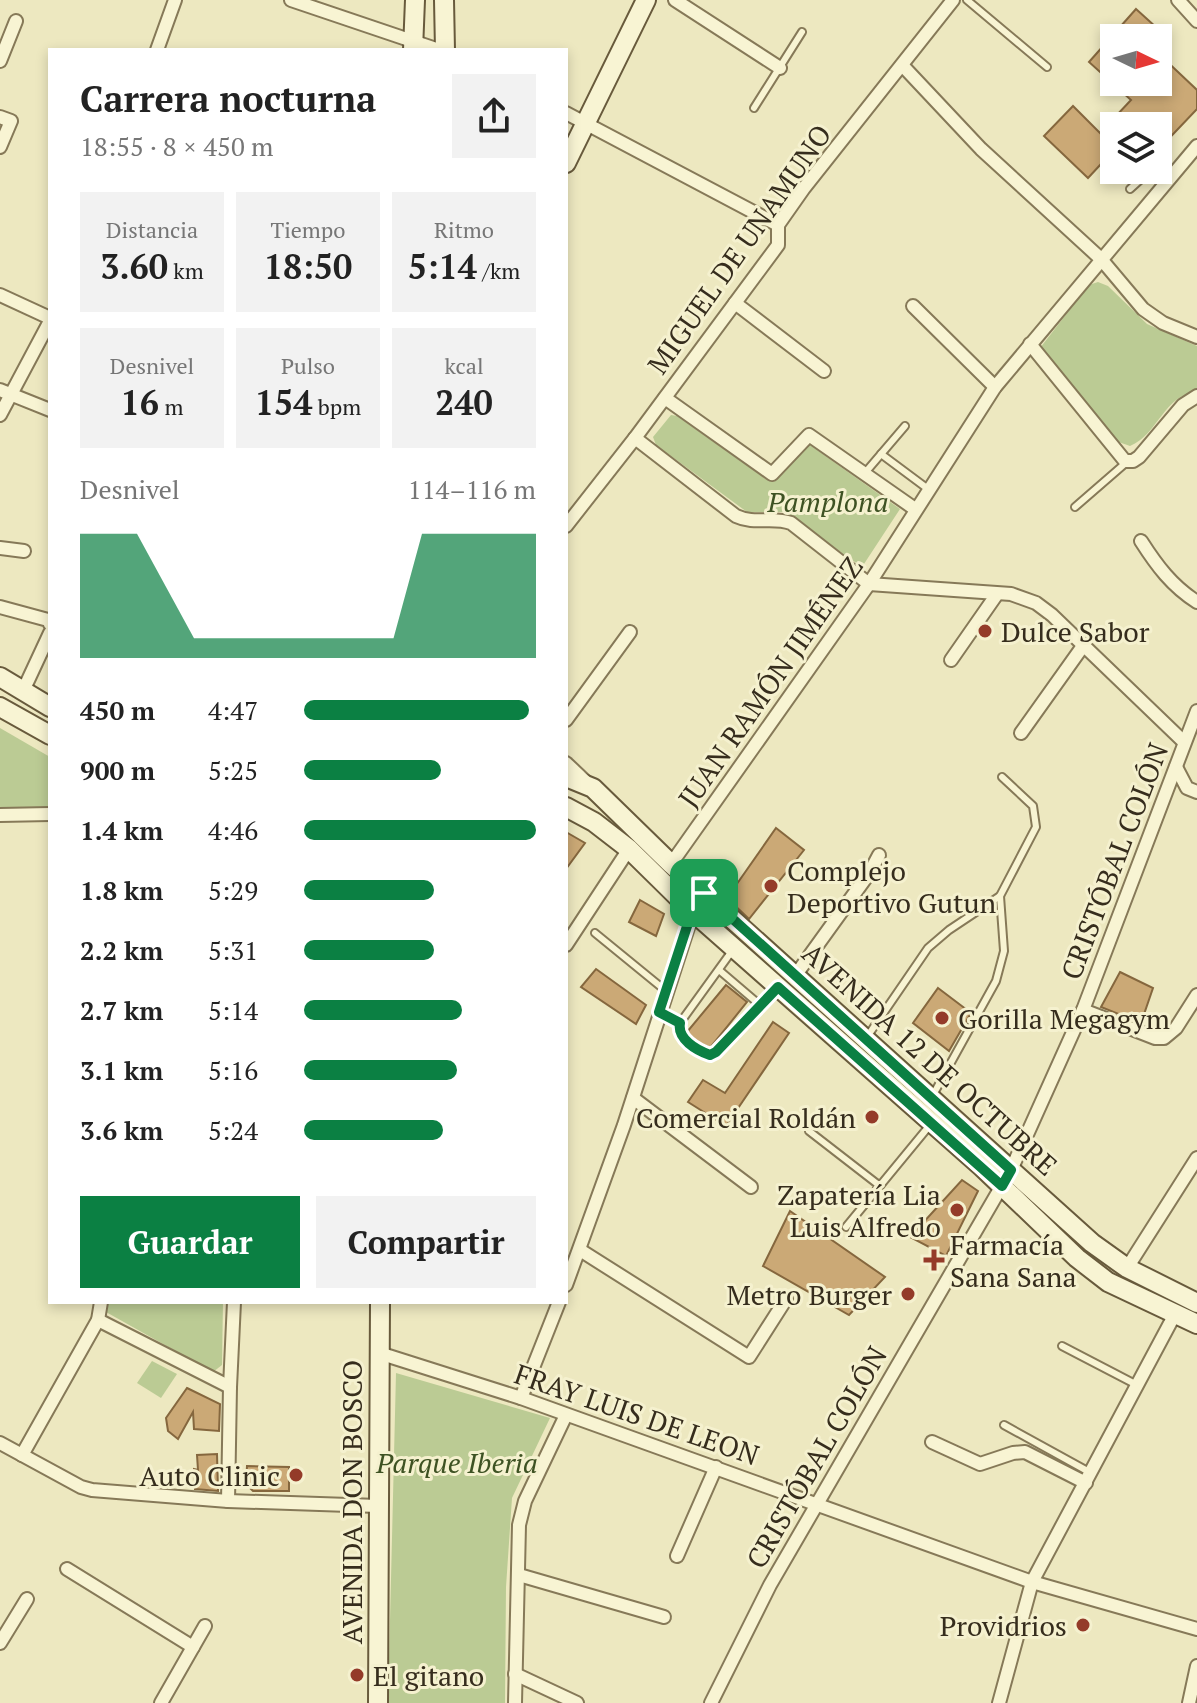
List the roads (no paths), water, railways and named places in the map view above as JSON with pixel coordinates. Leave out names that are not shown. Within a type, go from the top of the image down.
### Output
[{"type":"main road","points":[[414,46],[415,0]]},
{"type":"main road","points":[[444,0],[445,48]]},
{"type":"main road","points":[[568,159],[646,0]]},
{"type":"main road","points":[[0,677],[48,706]]},
{"type":"main road","points":[[0,707],[48,734]]},
{"type":"main road","name":"AVENIDA 12 DE OCTUBRE","points":[[568,778],[593,788],[671,864],[931,1098],[1077,1258],[1108,1282],[1197,1324]]},
{"type":"main road","name":"AVENIDA 12 DE OCTUBRE","points":[[568,808],[594,822],[629,849],[692,911],[932,1123],[1100,1250],[1127,1268],[1197,1303]]},
{"type":"main road","name":"AVENIDA DON BOSCO","points":[[378,1703],[380,1304]]},
{"type":"street","points":[[158,48],[175,0]]},
{"type":"street","points":[[291,0],[414,46]]},
{"type":"street","points":[[675,0],[780,68]]},
{"type":"street","name":"MIGUEL DE UNAMUNO","points":[[568,523],[778,245],[778,225],[953,0]]},
{"type":"street","points":[[1178,0],[1197,21]]},
{"type":"street","points":[[0,61],[16,21]]},
{"type":"street","points":[[902,65],[981,149],[1101,259],[1143,309],[1163,323],[1197,337]]},
{"type":"street","points":[[568,114],[778,225]]},
{"type":"street","points":[[0,117],[11,121],[0,147]]},
{"type":"street","name":"JUAN RAMÓN JIMÉNEZ","points":[[671,864],[869,584],[995,387],[1197,146]]},
{"type":"street","points":[[0,295],[48,319]]},
{"type":"street","points":[[735,303],[824,371]]},
{"type":"street","points":[[913,306],[995,387]]},
{"type":"street","points":[[0,415],[6,392],[48,323]]},
{"type":"street","points":[[1030,344],[1123,459],[1128,461],[1139,457],[1183,405],[1197,396]]},
{"type":"street","points":[[6,392],[48,409]]},
{"type":"street","points":[[665,398],[772,474],[809,435],[915,509]]},
{"type":"street","points":[[635,438],[736,516],[751,522],[782,520],[791,523],[869,584],[997,594],[1023,597],[1036,603],[1184,742]]},
{"type":"street","points":[[1141,541],[1159,569],[1179,590],[1197,602]]},
{"type":"street","points":[[0,548],[24,551]]},
{"type":"street","points":[[951,660],[997,594]]},
{"type":"street","points":[[0,607],[48,620]]},
{"type":"street","points":[[568,717],[630,632]]},
{"type":"street","points":[[23,691],[48,637]]},
{"type":"street","points":[[1021,733],[1083,646]]},
{"type":"street","name":"CRISTÓBAL COLÓN","points":[[711,1703],[770,1585],[1006,1178],[1083,1010],[1197,711]]},
{"type":"street","points":[[568,765],[593,788]]},
{"type":"street","points":[[1176,767],[1187,788],[1197,792]]},
{"type":"street","points":[[0,815],[48,814]]},
{"type":"street","points":[[568,942],[629,849]]},
{"type":"street","points":[[795,976],[879,855]]},
{"type":"street","points":[[568,1280],[633,1098],[692,911],[704,893]]},
{"type":"street","points":[[1083,1010],[1155,1038],[1164,1038],[1176,1028],[1197,995]]},
{"type":"street","points":[[633,1098],[751,1187]]},
{"type":"street","points":[[1127,1268],[1197,1158]]},
{"type":"street","points":[[580,1250],[749,1357],[786,1299]]},
{"type":"street","points":[[22,1455],[98,1320],[101,1304]]},
{"type":"street","points":[[228,1501],[234,1304]]},
{"type":"street","points":[[521,1398],[558,1304]]},
{"type":"street","points":[[999,1703],[1032,1582],[1175,1314]]},
{"type":"street","points":[[98,1320],[230,1387]]},
{"type":"street","name":"FRAY LUIS DE LEON","points":[[379,1353],[521,1398],[817,1502],[1032,1582],[1197,1629]]},
{"type":"street","points":[[515,1703],[519,1525],[525,1501],[566,1415]]},
{"type":"street","points":[[932,1442],[980,1464],[1025,1452],[1089,1478]]},
{"type":"street","points":[[0,1443],[92,1490],[228,1501],[378,1506]]},
{"type":"street","points":[[677,1556],[716,1467]]},
{"type":"street","points":[[67,1569],[193,1647]]},
{"type":"street","points":[[519,1575],[664,1617]]},
{"type":"street","points":[[0,1643],[27,1599]]},
{"type":"street","points":[[161,1703],[205,1626]]},
{"type":"street","points":[[1189,1703],[1197,1666]]},
{"type":"street","points":[[515,1674],[577,1703]]},
{"type":"lane","points":[[967,0],[1047,67]]},
{"type":"lane","points":[[754,108],[802,32]]},
{"type":"lane","points":[[1130,189],[1136,184]]},
{"type":"lane","points":[[864,474],[905,426]]},
{"type":"lane","points":[[881,454],[928,489]]},
{"type":"lane","points":[[1075,507],[1128,461]]},
{"type":"lane","points":[[866,1040],[928,948],[1000,896],[1036,827],[1033,806],[1002,777]]},
{"type":"lane","points":[[931,1098],[996,981],[1004,951],[1000,896]]},
{"type":"lane","points":[[595,933],[666,991]]},
{"type":"lane","points":[[734,948],[680,1023],[682,1037],[710,1055],[716,1052],[778,987]]},
{"type":"lane","points":[[719,970],[760,1005]]},
{"type":"lane","points":[[659,1012],[680,1023]]},
{"type":"lane","points":[[846,1227],[932,1123]]},
{"type":"lane","points":[[809,1131],[880,1186]]},
{"type":"lane","points":[[1062,1346],[1137,1385]]},
{"type":"lane","points":[[1004,1425],[1089,1478]]},
{"type":"place","name":"Dulce Sabor","points":[[985,631]]},
{"type":"place","name":"Complejo Deportivo Gutun","points":[[771,886]]},
{"type":"place","name":"Gorilla Megagym","points":[[942,1018]]},
{"type":"place","name":"Comercial Roldán","points":[[872,1117]]},
{"type":"place","name":"Zapatería Lia Luis Alfredo","points":[[957,1210]]},
{"type":"place","name":"Farmacía Sana Sana","points":[[934,1260]]},
{"type":"place","name":"Metro Burger","points":[[908,1294]]},
{"type":"place","name":"Auto Clinic","points":[[296,1475]]},
{"type":"place","name":"Providrios","points":[[1083,1625]]},
{"type":"place","name":"El gitano","points":[[357,1675]]},
{"type":"park label","name":"Pamplona","points":[[828,501]]},
{"type":"park label","name":"Parque Iberia","points":[[457,1462]]}]
